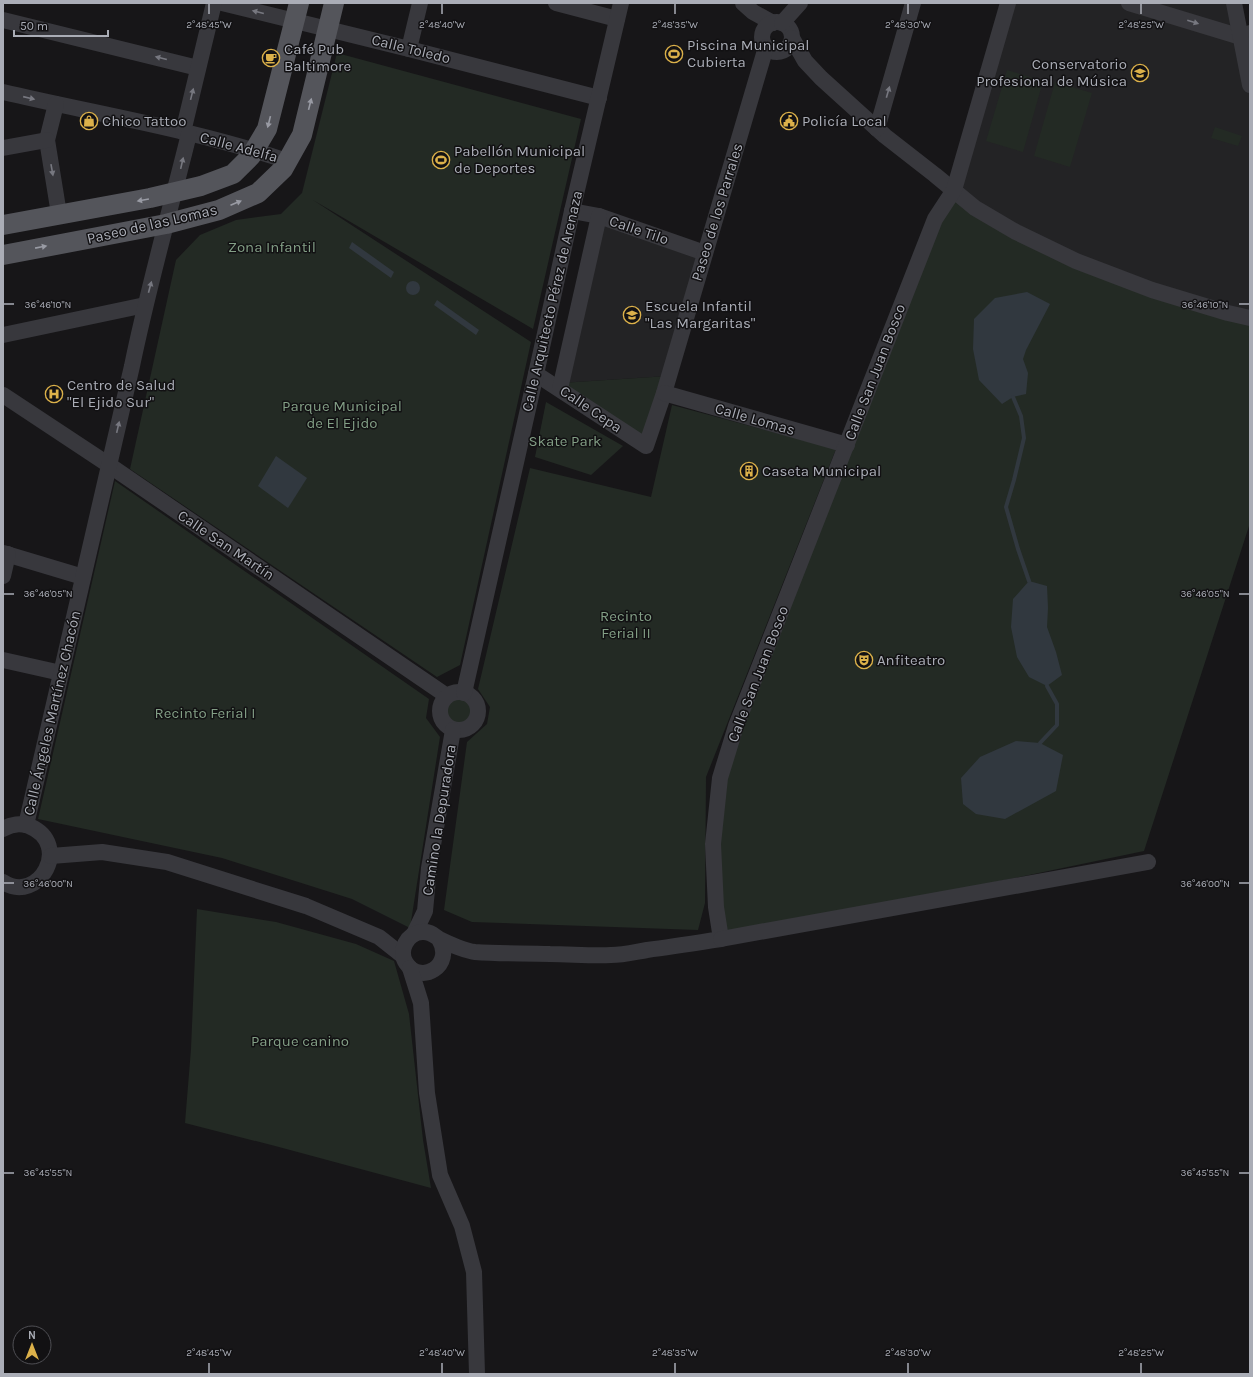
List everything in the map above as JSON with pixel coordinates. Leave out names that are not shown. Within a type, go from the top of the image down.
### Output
[{"type":"main road","name":"Paseo de las Lomas","points":[[3,255],[166,224],[219,210],[258,193],[283,169],[302,135],[334,3]]},
{"type":"main road","name":"Paseo de las Lomas","points":[[3,225],[150,198],[202,186],[232,174],[252,156],[267,129],[297,12]]},
{"type":"street","name":"Calle Ángeles Martínez Chacón","points":[[26,825],[145,305],[175,192],[198,68],[214,3]]},
{"type":"street","name":"Calle Toledo","points":[[222,3],[297,12],[327,29],[599,98]]},
{"type":"street","points":[[409,49],[420,3]]},
{"type":"street","points":[[556,3],[619,11]]},
{"type":"street","points":[[773,36],[800,3]]},
{"type":"street","points":[[877,129],[913,3]]},
{"type":"street","name":"Calle San Juan Bosco","points":[[721,939],[716,907],[713,844],[720,778],[736,726],[935,219],[954,190],[1008,3]]},
{"type":"street","points":[[1129,3],[1245,35]]},
{"type":"street","points":[[1234,3],[1245,35],[1250,85]]},
{"type":"street","points":[[748,7],[773,36],[805,61],[877,129],[975,208],[1016,232],[1076,261],[1152,290],[1228,313],[1250,318]]},
{"type":"street","name":"Calle Arquitecto Pérez de Arenaza","points":[[464,693],[572,211],[619,11]]},
{"type":"street","points":[[3,20],[198,68]]},
{"type":"street","points":[[773,36],[790,29],[792,38],[805,61]]},
{"type":"street","name":"Paseo de los Parrales","points":[[646,446],[664,393],[705,253],[773,36]]},
{"type":"street","name":"Calle Adelfa","points":[[3,92],[186,133],[255,150],[287,161]]},
{"type":"street","points":[[56,104],[47,140],[59,214]]},
{"type":"street","points":[[3,148],[47,140]]},
{"type":"street","name":"Calle Tilo","points":[[572,211],[599,216],[705,253]]},
{"type":"street","points":[[560,388],[599,216]]},
{"type":"street","points":[[3,335],[145,305]]},
{"type":"street","name":"Calle Cepa","points":[[536,374],[560,388],[646,446]]},
{"type":"street","name":"Calle Lomas","points":[[664,393],[847,445]]},
{"type":"street","name":"Calle San Martín","points":[[3,395],[109,465],[448,696]]},
{"type":"street","points":[[3,576],[6,553],[83,576]]},
{"type":"street","points":[[3,660],[61,673]]},
{"type":"street","points":[[458,692],[464,693],[470,695],[477,704],[478,717],[471,727],[465,730],[453,730],[448,727],[441,718],[440,706],[443,700],[448,696],[458,692]]},
{"type":"street","name":"Camino la Depuradora","points":[[412,936],[425,911],[429,868],[453,730]]},
{"type":"street","points":[[3,829],[16,824],[26,825],[36,829],[44,836],[49,845],[51,856],[49,866],[44,875],[36,882],[26,886],[4,886]]},
{"type":"street","points":[[51,856],[102,852],[167,862],[306,906],[379,936],[416,971],[422,973],[429,972],[437,967],[473,952]]},
{"type":"street","points":[[477,1374],[474,1272],[462,1226],[440,1175],[427,1093],[421,1003],[403,950],[405,943],[412,936],[421,932],[428,932],[473,952],[612,956],[721,939],[1148,862]]},
{"type":"street","name":"Camino la Depuradora","points":[[425,911],[437,937]]},
{"type":"street","points":[[379,936],[412,936]]},
{"type":"street","points":[[421,1003],[437,967],[443,958],[443,945],[437,937]]},
{"type":"shaded area","points":[[1008,3],[1234,3],[1250,85],[1250,318],[1076,261],[954,190]]},
{"type":"shaded area","name":"Escuela Infantil \"Las Margaritas\"","points":[[599,216],[705,253],[668,376],[561,383]]},
{"type":"shaded area","points":[[352,242],[394,272],[391,278],[349,248]]},
{"type":"shaded area","points":[[410,281],[416,281],[420,285],[420,291],[416,295],[410,295],[406,291],[406,285]]},
{"type":"shaded area","points":[[1027,292],[1050,304],[1026,350],[1023,359],[1028,373],[1026,394],[1013,397],[1002,404],[979,380],[973,349],[974,319],[995,298]]},
{"type":"shaded area","points":[[437,300],[479,330],[476,335],[434,305]]},
{"type":"shaded area","points":[[276,456],[307,478],[288,508],[258,486]]},
{"type":"shaded area","points":[[1029,581],[1047,586],[1047,627],[1062,675],[1047,686],[1029,677],[1017,657],[1011,627],[1013,599]]},
{"type":"shaded area","points":[[1016,741],[1040,743],[1063,755],[1056,791],[1005,819],[976,814],[963,804],[961,778],[980,757]]},
{"type":"green space","name":"Parque Municipal de El Ejido","points":[[337,53],[581,119],[533,329],[313,200],[531,342],[460,665],[437,677],[130,469],[176,260],[200,235],[236,220],[281,214],[302,193]]},
{"type":"green space","points":[[1007,70],[1043,81],[1023,152],[986,141]]},
{"type":"green space","points":[[1055,82],[1092,93],[1070,167],[1034,156]]},
{"type":"green space","points":[[1215,127],[1242,136],[1238,146],[1211,138]]},
{"type":"green space","points":[[954,190],[1017,232],[1250,318],[1250,523],[1144,851],[721,939],[720,778]]},
{"type":"green space","points":[[668,376],[646,446],[561,383]]},
{"type":"green space","name":"Skate Park","points":[[546,402],[623,446],[591,475],[535,457]]},
{"type":"green space","name":"Recinto Ferial II","points":[[672,405],[836,449],[706,777],[705,903],[698,930],[472,922],[444,910],[467,742],[487,724],[490,707],[478,689],[530,468],[651,497]]},
{"type":"green space","name":"Recinto Ferial I","points":[[115,481],[429,699],[426,718],[440,737],[410,928],[352,899],[222,858],[38,819]]},
{"type":"green space","points":[[455,692],[463,692],[470,695],[475,700],[478,711],[475,722],[470,727],[463,730],[455,730],[448,727],[443,722],[440,715],[440,707],[443,700],[448,695]]},
{"type":"green space","name":"Parque canino","points":[[197,909],[276,922],[356,944],[394,961],[409,1014],[423,1140],[431,1188],[185,1123],[191,1049]]},
{"type":"waterway","points":[[1013,397],[1021,416],[1024,438],[1006,507],[1029,581]]},
{"type":"waterway","points":[[1040,743],[1057,725],[1057,704],[1047,686]]},
{"type":"place","name":"Piscina Municipal Cubierta","points":[[674,54]]},
{"type":"place","name":"Café Pub Baltimore","points":[[271,58]]},
{"type":"place","name":"Conservatorio Profesional de Música","points":[[1140,73]]},
{"type":"place","name":"Chico Tattoo","points":[[89,121]]},
{"type":"place","name":"Policía Local","points":[[789,121]]},
{"type":"place","name":"Pabellón Municipal de Deportes","points":[[441,160]]},
{"type":"place","name":"Escuela Infantil \"Las Margaritas\"","points":[[632,315]]},
{"type":"place","name":"Centro de Salud \"El Ejido Sur\"","points":[[54,394]]},
{"type":"place","name":"Caseta Municipal","points":[[749,471]]},
{"type":"place","name":"Anfiteatro","points":[[864,660]]},
{"type":"park label","name":"Zona Infantil","points":[[272,247]]}]
